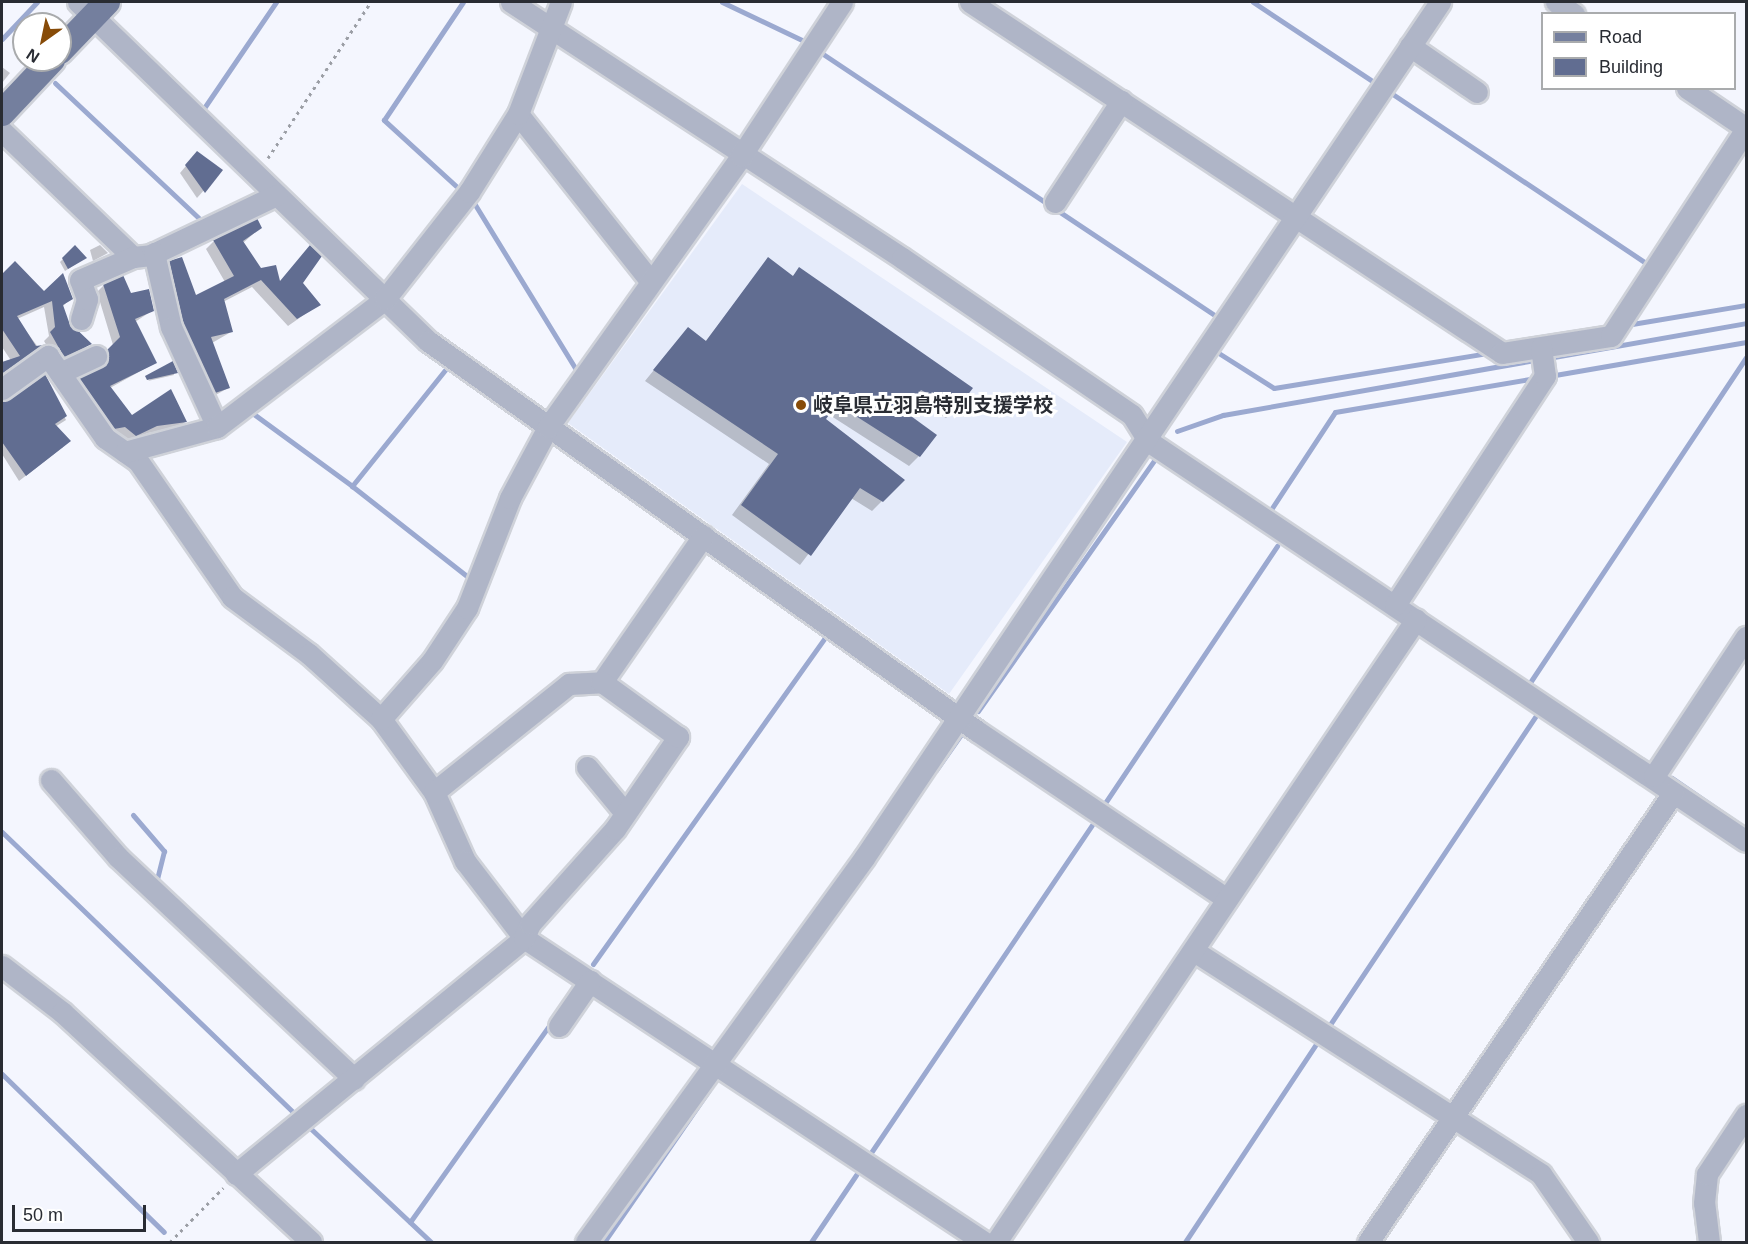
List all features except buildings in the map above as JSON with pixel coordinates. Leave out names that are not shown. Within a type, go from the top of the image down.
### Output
[{"type":"main road","points":[[72,35],[93,6]]},
{"type":"main road","points":[[2,113],[41,72]]},
{"type":"street","points":[[511,2],[1132,415],[1148,441],[1654,776],[1673,793],[1746,841]]},
{"type":"street","points":[[125,452],[217,427],[385,299],[469,192],[518,114],[561,2]]},
{"type":"street","points":[[381,719],[432,661],[467,608],[510,498],[548,427],[741,156],[842,2]]},
{"type":"street","points":[[970,2],[1502,353],[1542,356],[1611,336],[1746,129],[1690,90]]},
{"type":"street","points":[[586,1242],[864,858],[957,715],[1148,441],[1440,2]]},
{"type":"street","points":[[1556,2],[1571,12]]},
{"type":"street","points":[[93,6],[276,195],[428,341],[957,715],[1227,899]]},
{"type":"street","points":[[1410,46],[1477,92]]},
{"type":"street","points":[[1055,202],[1121,101]]},
{"type":"street","points":[[518,114],[651,282]]},
{"type":"street","points":[[2,131],[143,255],[171,327],[217,427]]},
{"type":"street","points":[[81,319],[87,299],[80,280],[143,255],[276,195]]},
{"type":"street","points":[[2,389],[48,356],[105,438],[138,461],[232,597],[309,654],[381,719],[434,792],[465,861],[524,938],[715,1062],[984,1242]]},
{"type":"street","points":[[60,373],[96,356]]},
{"type":"street","points":[[1395,605],[1545,376],[1542,356]]},
{"type":"street","points":[[602,682],[703,536]]},
{"type":"street","points":[[996,1242],[1416,619]]},
{"type":"street","points":[[1654,776],[1746,637]]},
{"type":"street","points":[[236,1174],[524,938],[530,924],[625,813],[678,737],[602,682],[568,684],[434,792]]},
{"type":"street","points":[[587,766],[625,813]]},
{"type":"street","points":[[51,780],[118,856],[354,1079]]},
{"type":"street","points":[[1368,1242],[1673,793]]},
{"type":"street","points":[[1194,951],[1452,1121],[1541,1174],[1588,1242]]},
{"type":"street","points":[[2,966],[62,1012],[311,1242]]},
{"type":"street","points":[[559,1026],[590,981]]},
{"type":"street","points":[[1709,1242],[1707,1174],[1746,1115]]},
{"type":"path","points":[[257,174],[370,2]]},
{"type":"path","points":[[170,1242],[236,1174]]},
{"type":"shaded area","points":[[742,184],[1127,442],[949,694],[568,423]]},
{"type":"waterway","points":[[2,39],[37,2]]},
{"type":"waterway","points":[[202,111],[276,2]]},
{"type":"waterway","points":[[456,186],[384,120],[463,2]]},
{"type":"waterway","points":[[722,2],[802,40]]},
{"type":"waterway","points":[[1253,2],[1371,80]]},
{"type":"waterway","points":[[823,54],[1214,315]]},
{"type":"waterway","points":[[55,83],[203,222]]},
{"type":"waterway","points":[[1388,91],[1647,264],[1644,269]]},
{"type":"waterway","points":[[474,203],[577,371],[574,374]]},
{"type":"waterway","points":[[1632,324],[1746,305]]},
{"type":"waterway","points":[[1548,358],[1746,323]]},
{"type":"waterway","points":[[1555,375],[1746,342]]},
{"type":"waterway","points":[[1217,352],[1274,388],[1487,353]]},
{"type":"waterway","points":[[1529,684],[1746,358]]},
{"type":"waterway","points":[[1177,431],[1223,415],[1539,359]]},
{"type":"waterway","points":[[445,370],[352,486],[468,577]]},
{"type":"waterway","points":[[1270,511],[1335,412],[1536,378]]},
{"type":"waterway","points":[[251,412],[352,486]]},
{"type":"waterway","points":[[978,711],[1154,461]]},
{"type":"waterway","points":[[1103,806],[1277,546]]},
{"type":"waterway","points":[[593,964],[825,637]]},
{"type":"waterway","points":[[1329,1026],[1538,713]]},
{"type":"waterway","points":[[936,770],[960,736]]},
{"type":"waterway","points":[[1615,741],[1648,763]]},
{"type":"waterway","points":[[1672,778],[1746,829]]},
{"type":"waterway","points":[[133,815],[164,851],[156,884]]},
{"type":"waterway","points":[[868,1157],[1092,825]]},
{"type":"waterway","points":[[2,832],[298,1117]]},
{"type":"waterway","points":[[747,1037],[780,991]]},
{"type":"waterway","points":[[410,1222],[553,1020]]},
{"type":"waterway","points":[[1185,1242],[1316,1044]]},
{"type":"waterway","points":[[733,1064],[795,1105]]},
{"type":"waterway","points":[[2,1074],[164,1232]]},
{"type":"waterway","points":[[604,1242],[709,1090]]},
{"type":"waterway","points":[[309,1127],[431,1242]]},
{"type":"waterway","points":[[811,1242],[856,1175]]},
{"type":"place","name":"岐阜県立羽島特別支援学校","points":[[801,405]]}]
